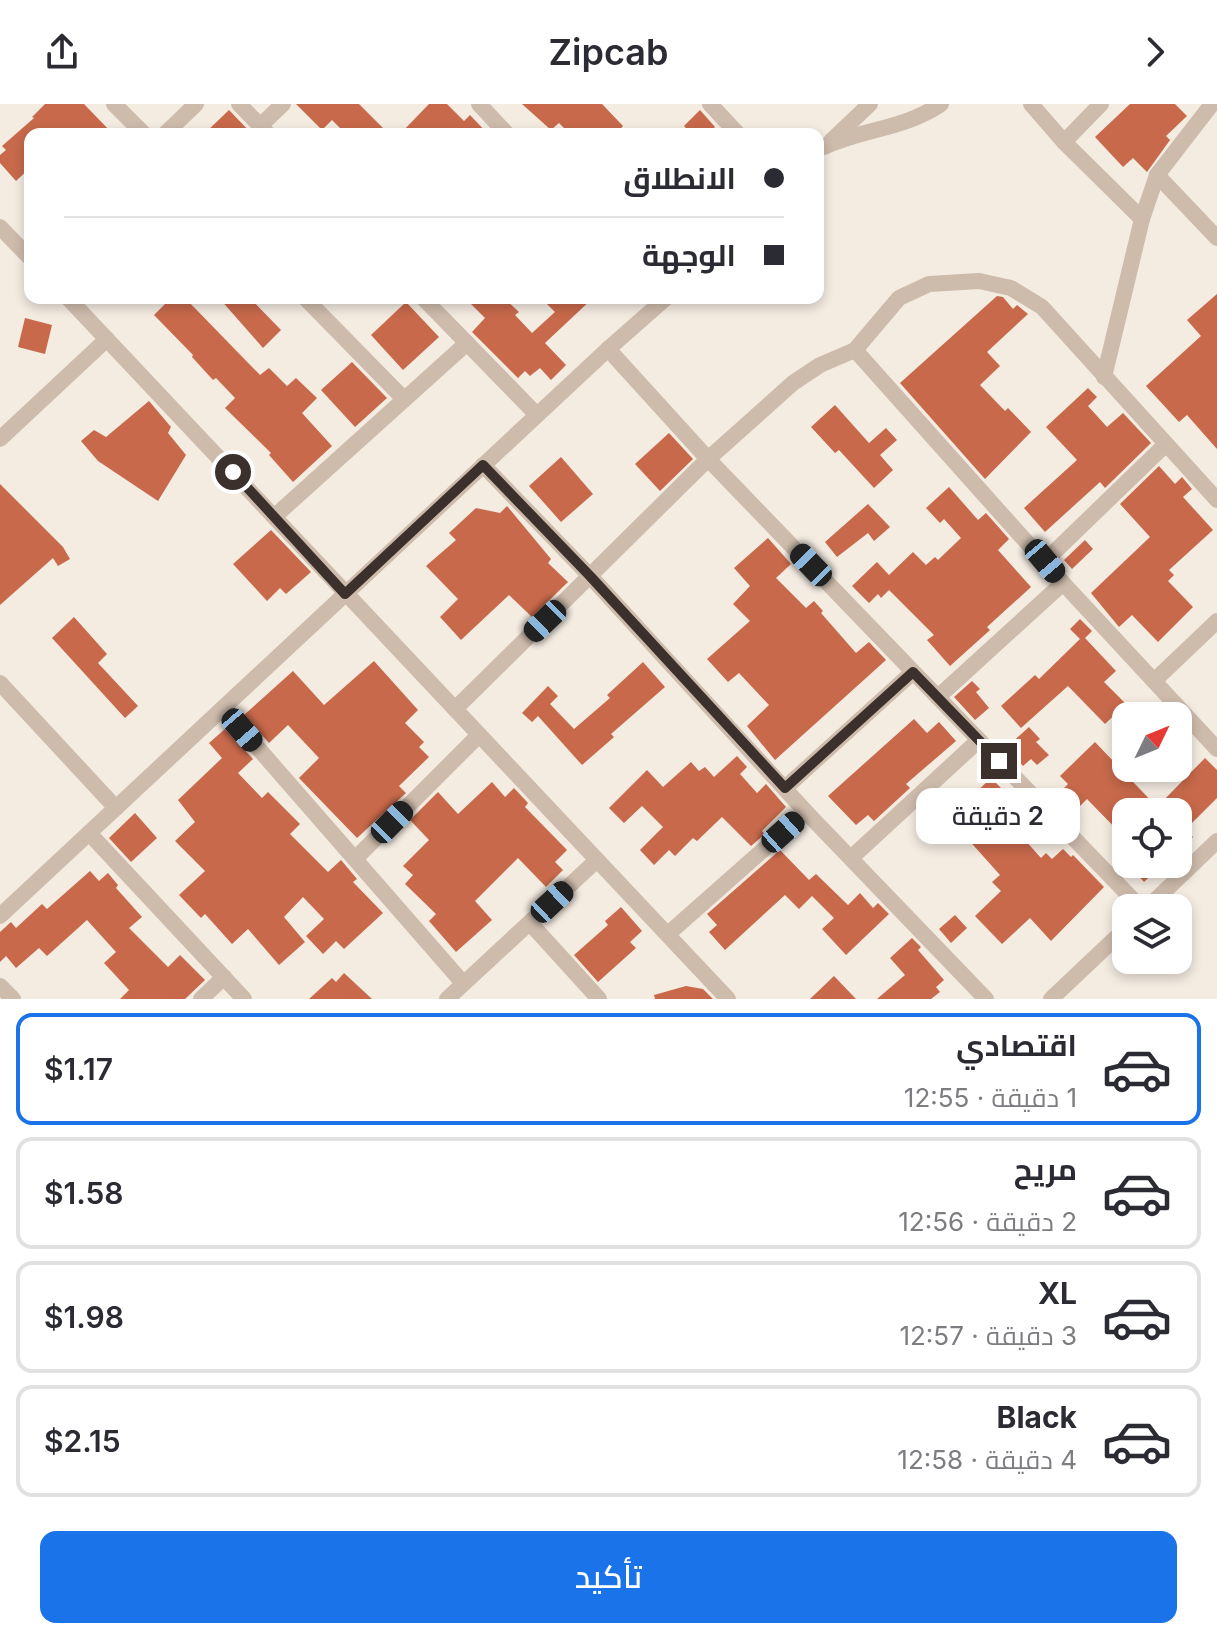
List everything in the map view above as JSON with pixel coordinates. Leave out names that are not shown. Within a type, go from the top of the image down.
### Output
[{"type":"street","points":[[114,104],[138,128]]},
{"type":"street","points":[[171,128],[196,104]]},
{"type":"street","points":[[239,104],[262,128]]},
{"type":"street","points":[[265,128],[283,104]]},
{"type":"street","points":[[479,104],[501,128]]},
{"type":"street","points":[[710,104],[732,128]]},
{"type":"street","points":[[824,147],[870,104]]},
{"type":"street","points":[[824,148],[845,137],[884,130],[912,120],[941,104]]},
{"type":"street","points":[[1031,104],[1064,142],[1142,219]]},
{"type":"street","points":[[1064,142],[1101,104]]},
{"type":"street","points":[[1104,377],[1142,219],[1157,175],[1209,105]]},
{"type":"street","points":[[1157,175],[1216,236]]},
{"type":"street","points":[[0,227],[24,252]]},
{"type":"street","points":[[455,709],[708,459],[793,383],[820,365],[855,350],[899,298],[929,284],[979,281],[1011,288],[1042,307],[1217,500]]},
{"type":"street","points":[[74,304],[728,999]]},
{"type":"street","points":[[311,304],[404,399]]},
{"type":"street","points":[[430,304],[537,415]]},
{"type":"street","points":[[0,916],[659,304]]},
{"type":"street","points":[[0,439],[107,339]]},
{"type":"street","points":[[275,516],[467,343]]},
{"type":"street","points":[[608,349],[708,459],[1130,894]]},
{"type":"street","points":[[855,350],[1063,583],[1217,749]]},
{"type":"street","points":[[1045,561],[1165,445]]},
{"type":"street","points":[[483,465],[590,576],[806,812],[986,999]]},
{"type":"street","points":[[938,697],[1063,583]]},
{"type":"street","points":[[1154,681],[1217,621]]},
{"type":"street","points":[[785,788],[913,672]]},
{"type":"street","points":[[0,683],[116,808]]},
{"type":"street","points":[[223,708],[463,983]]},
{"type":"street","points":[[355,859],[479,735]]},
{"type":"street","points":[[851,858],[979,740]]},
{"type":"street","points":[[668,934],[806,812]]},
{"type":"street","points":[[89,833],[244,999]]},
{"type":"street","points":[[1159,894],[1217,841]]},
{"type":"street","points":[[447,999],[597,860]]},
{"type":"street","points":[[530,923],[599,999]]},
{"type":"street","points":[[1051,999],[1112,941]]},
{"type":"street","points":[[201,999],[224,977]]},
{"type":"street","points":[[0,986],[13,999]]},
{"type":"building","points":[[45,104],[84,104],[107,128],[24,128],[24,174],[16,181],[0,163],[0,155],[6,150],[2,146]]},
{"type":"building","points":[[296,104],[359,104],[383,128],[340,128],[332,120],[320,128]]},
{"type":"building","points":[[429,104],[447,104],[464,121],[470,115],[482,128],[406,128]]},
{"type":"building","points":[[522,104],[602,104],[623,126],[564,128],[559,123],[549,128]]},
{"type":"building","points":[[1130,104],[1175,104],[1187,116],[1166,136],[1170,140],[1147,172],[1133,158],[1123,167],[1095,137]]},
{"type":"building","points":[[229,110],[246,128],[210,128]]},
{"type":"building","points":[[700,110],[715,127],[686,128],[684,126]]},
{"type":"building","points":[[1217,294],[1217,449],[1187,415],[1179,422],[1146,386],[1201,336],[1187,320]]},
{"type":"building","points":[[997,296],[1003,297],[1013,309],[1017,305],[1028,314],[987,352],[1000,366],[980,385],[1031,432],[985,479],[900,383]]},
{"type":"building","points":[[165,304],[191,304],[260,375],[269,368],[287,386],[296,378],[317,398],[302,413],[332,446],[293,482],[269,455],[271,453],[225,408],[235,398],[216,378],[213,380],[154,315]]},
{"type":"building","points":[[224,304],[256,304],[281,330],[263,348]]},
{"type":"building","points":[[404,304],[408,304],[439,337],[403,370],[371,335]]},
{"type":"building","points":[[471,304],[510,304],[519,312],[515,315],[532,333],[555,312],[547,304],[587,304],[545,343],[566,365],[551,380],[540,368],[530,376],[525,371],[518,378],[472,332],[485,318]]},
{"type":"building","points":[[25,318],[52,325],[45,354],[18,347]]},
{"type":"building","points":[[352,362],[387,398],[355,427],[321,390]]},
{"type":"building","points":[[1088,388],[1097,397],[1088,406],[1107,427],[1123,413],[1151,443],[1105,488],[1100,482],[1045,532],[1024,508],[1077,460],[1046,427]]},
{"type":"building","points":[[149,401],[171,427],[168,433],[186,455],[158,501],[98,461],[81,441],[94,430],[106,437]]},
{"type":"building","points":[[835,405],[869,443],[886,428],[897,440],[880,455],[893,470],[874,488],[839,450],[835,453],[811,427]]},
{"type":"building","points":[[669,433],[693,459],[660,491],[635,464]]},
{"type":"building","points":[[561,457],[593,494],[561,522],[529,486]]},
{"type":"building","points":[[1159,466],[1175,484],[1182,477],[1192,489],[1183,497],[1213,530],[1169,570],[1174,575],[1168,581],[1193,607],[1158,642],[1132,615],[1119,627],[1091,593],[1150,537],[1120,504]]},
{"type":"building","points":[[0,484],[63,547],[70,559],[58,566],[53,558],[0,605]]},
{"type":"building","points":[[949,487],[978,520],[986,513],[1009,539],[998,550],[1031,587],[950,666],[927,640],[934,635],[889,590],[881,598],[878,594],[869,603],[852,586],[877,562],[889,575],[913,552],[926,565],[935,557],[938,560],[961,538],[944,519],[940,523],[926,508]]},
{"type":"building","points":[[868,504],[890,527],[874,541],[868,533],[837,557],[825,542]]},
{"type":"building","points":[[507,506],[551,559],[548,563],[568,582],[532,617],[509,595],[461,640],[440,617],[458,599],[426,566],[456,540],[449,533],[476,508],[500,513]]},
{"type":"building","points":[[271,530],[311,572],[286,594],[280,588],[267,601],[233,564]]},
{"type":"building","points":[[768,538],[791,564],[776,578],[806,608],[814,601],[856,653],[869,642],[886,660],[775,760],[747,726],[769,705],[739,673],[728,682],[707,659],[750,621],[733,604],[750,586],[734,568]]},
{"type":"building","points":[[1085,540],[1093,549],[1072,569],[1064,560]]},
{"type":"building","points":[[74,617],[107,654],[98,663],[138,706],[125,718],[52,638]]},
{"type":"building","points":[[1080,619],[1092,631],[1085,638],[1116,671],[1104,682],[1124,702],[1112,702],[1112,717],[1105,724],[1068,686],[1021,728],[1001,706],[1035,675],[1039,679],[1080,639],[1070,629]]},
{"type":"building","points":[[374,661],[418,710],[405,723],[424,742],[419,747],[429,757],[399,786],[406,793],[357,838],[299,778],[319,758],[288,725],[269,743],[244,715],[293,671],[324,705]]},
{"type":"building","points":[[643,662],[665,687],[611,734],[614,737],[582,765],[538,716],[532,722],[522,713],[548,686],[558,696],[550,704],[574,729],[610,698],[607,695]]},
{"type":"building","points":[[972,681],[980,689],[976,692],[989,708],[975,720],[954,697]]},
{"type":"building","points":[[914,719],[927,733],[939,722],[956,741],[906,784],[910,788],[874,821],[868,815],[856,825],[828,796]]},
{"type":"building","points":[[1029,727],[1040,739],[1036,742],[1049,755],[1037,765],[1031,759],[1023,766],[1007,747]]},
{"type":"building","points":[[225,729],[253,759],[238,773],[262,798],[268,792],[300,824],[290,834],[328,872],[341,860],[357,879],[353,882],[383,913],[344,949],[336,941],[323,954],[306,936],[324,919],[303,897],[284,917],[305,942],[279,965],[248,929],[232,944],[205,914],[201,918],[179,895],[205,871],[175,841],[195,822],[178,800],[222,758],[209,743]]},
{"type":"building","points":[[1095,742],[1112,760],[1112,782],[1133,782],[1148,798],[1112,798],[1112,825],[1087,799],[1075,811],[1058,794],[1068,784],[1060,776]]},
{"type":"building","points":[[737,756],[747,767],[740,774],[757,793],[766,784],[786,807],[762,831],[765,834],[751,846],[722,817],[697,841],[693,838],[675,856],[669,850],[654,865],[640,850],[663,827],[642,806],[624,823],[609,808],[647,770],[663,787],[691,762],[699,771],[705,767],[714,777]]},
{"type":"building","points":[[1205,758],[1217,770],[1217,798],[1192,823],[1192,798],[1166,798],[1181,782],[1192,782],[1192,771]]},
{"type":"building","points":[[991,778],[1014,801],[1001,813],[1041,858],[1046,853],[1052,859],[1063,849],[1104,887],[1051,941],[1030,918],[1002,944],[975,916],[1001,891],[992,882],[1000,875],[949,818]]},
{"type":"building","points":[[492,782],[505,797],[514,788],[528,803],[525,807],[567,850],[555,862],[563,870],[546,887],[518,858],[475,901],[492,920],[456,952],[429,921],[436,914],[405,884],[413,875],[403,866],[429,840],[410,820],[438,792],[458,814]]},
{"type":"building","points":[[135,813],[157,838],[131,862],[109,838]]},
{"type":"building","points":[[780,850],[809,880],[816,874],[848,905],[860,893],[873,908],[878,903],[889,914],[846,955],[822,929],[834,918],[812,896],[799,909],[785,895],[725,950],[709,932],[717,925],[707,914]]},
{"type":"building","points":[[90,871],[99,881],[108,873],[118,885],[116,888],[142,917],[129,928],[168,967],[180,955],[205,980],[185,999],[120,999],[129,990],[104,963],[116,952],[87,920],[47,956],[39,948],[16,968],[6,956],[0,962],[0,932],[11,922],[16,928],[42,904],[47,909]]},
{"type":"building","points":[[621,907],[642,931],[630,942],[636,948],[598,982],[574,955],[608,925],[605,921]]},
{"type":"building","points":[[955,915],[967,928],[951,943],[939,929]]},
{"type":"building","points":[[912,938],[921,947],[918,950],[944,980],[936,987],[940,992],[931,999],[877,999],[905,975],[890,958]]},
{"type":"building","points":[[344,973],[372,999],[309,999],[332,978],[336,982]]},
{"type":"building","points":[[834,976],[856,999],[810,999]]},
{"type":"building","points":[[686,986],[703,989],[713,999],[655,999],[654,995]]},
{"type":"route","points":[[233,472],[345,594],[483,465],[785,788],[913,672],[999,761]]}]
